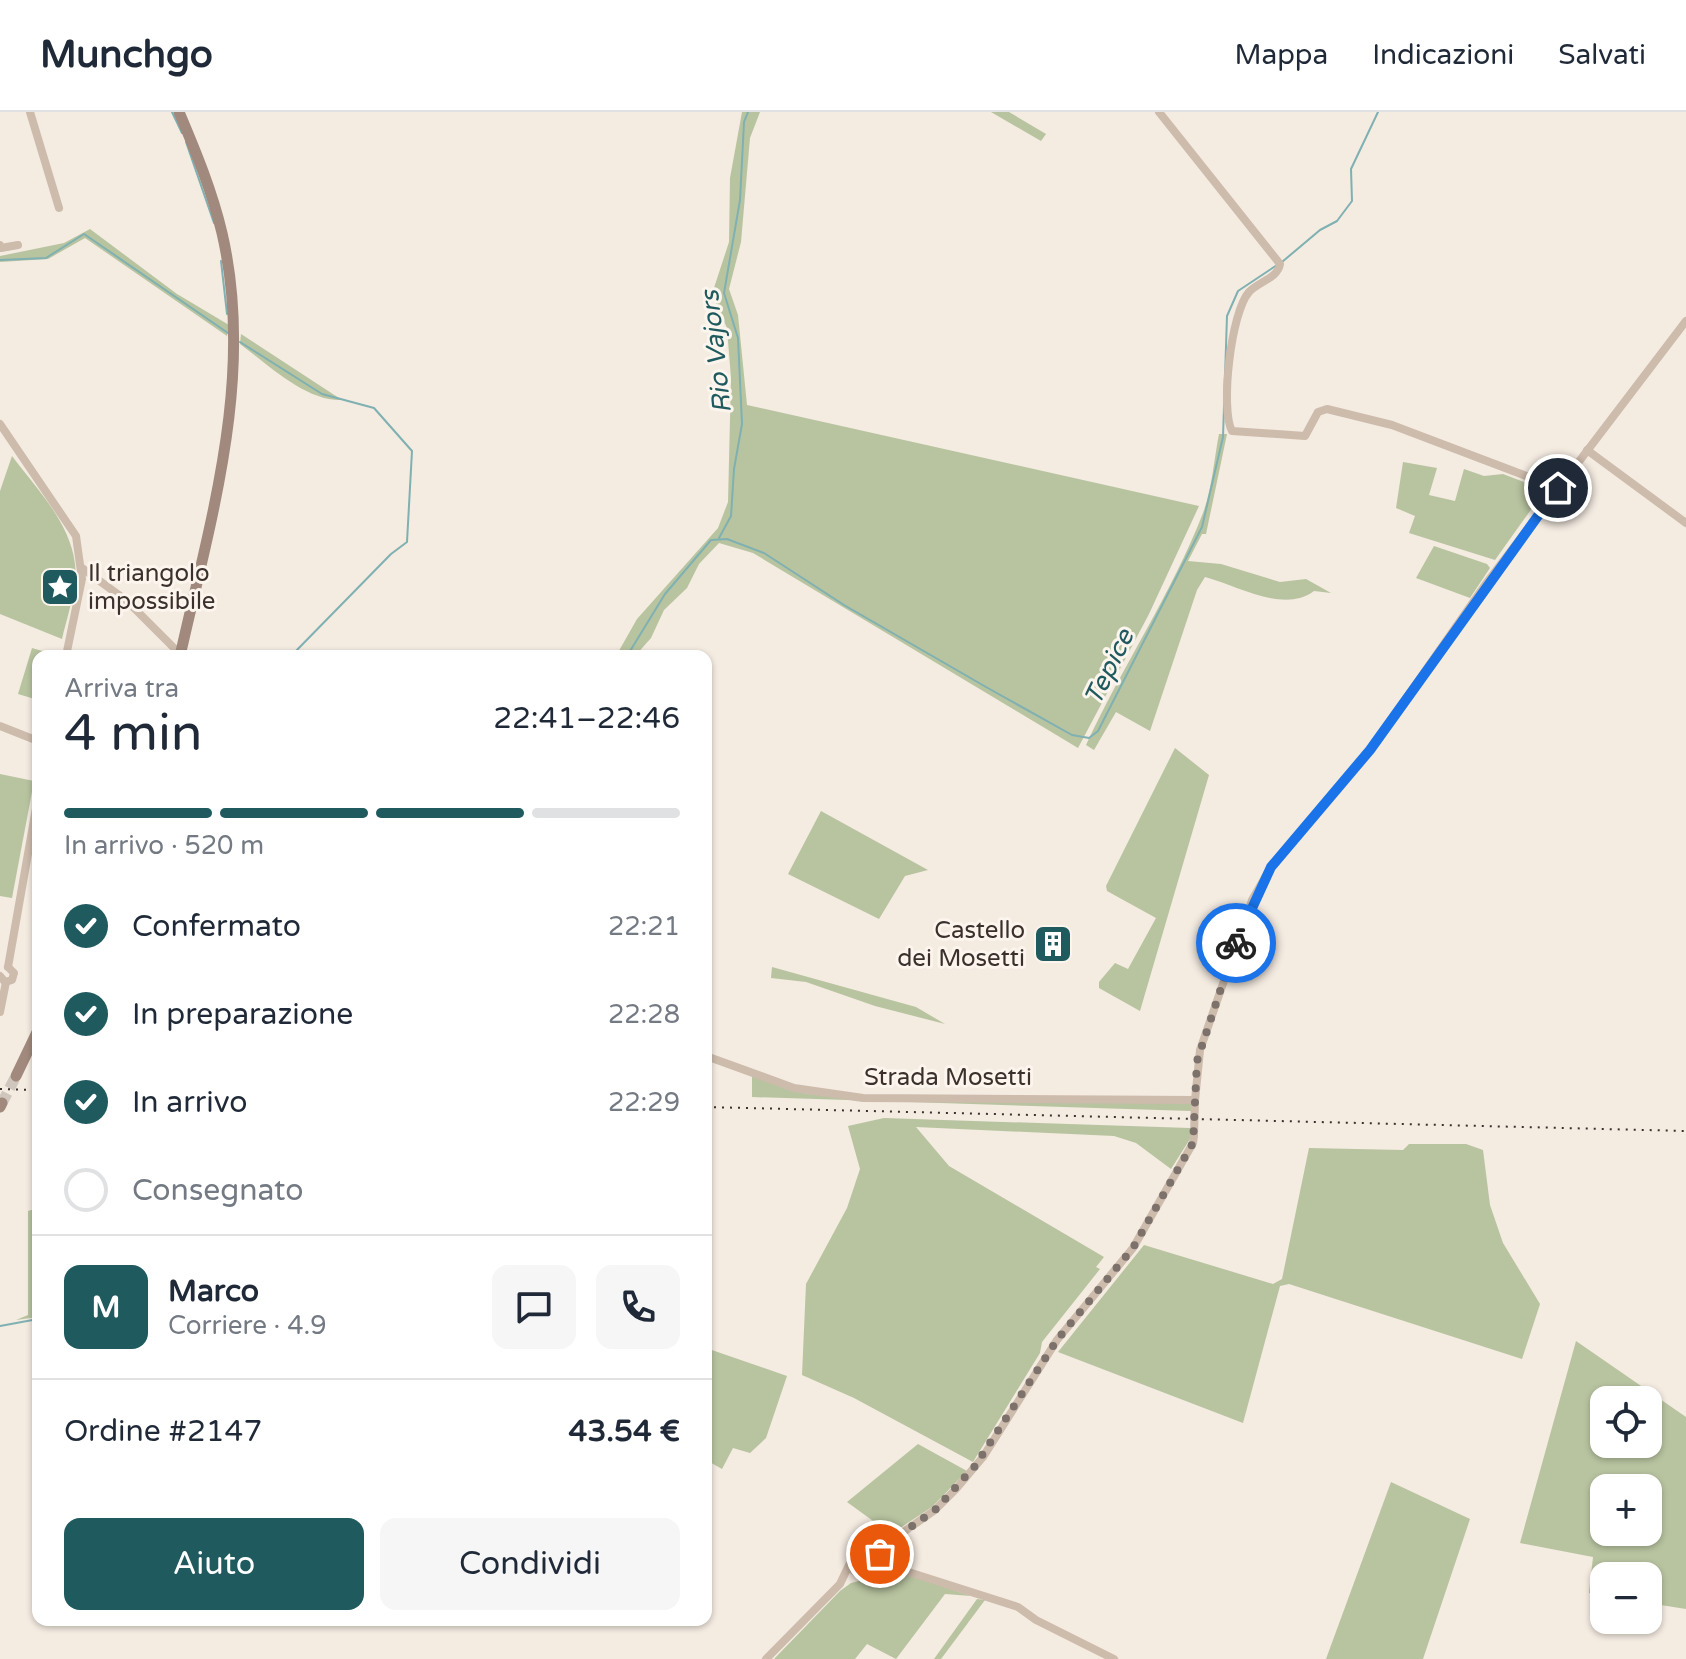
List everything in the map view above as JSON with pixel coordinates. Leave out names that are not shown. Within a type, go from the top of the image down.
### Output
[{"type":"main road","points":[[179,112],[201,164],[222,235],[235,346],[226,443],[182,650]]},
{"type":"main road","points":[[16,1076],[32,1043]]},
{"type":"street","points":[[30,112],[59,208]]},
{"type":"street","points":[[1159,112],[1277,258],[1280,269],[1249,292],[1238,309],[1230,356],[1229,419],[1232,431],[1305,436],[1318,412],[1327,409],[1392,425],[1558,488]]},
{"type":"street","points":[[0,245],[1,248],[18,245]]},
{"type":"street","points":[[876,1570],[878,1558],[889,1542],[935,1510],[983,1457],[1057,1340],[1133,1248],[1193,1143],[1197,1061],[1252,900],[1271,867],[1370,750],[1558,488],[1686,321]]},
{"type":"street","points":[[0,424],[76,536],[82,568],[67,650]]},
{"type":"street","points":[[1587,450],[1686,523]]},
{"type":"street","points":[[82,568],[111,588],[176,650]]},
{"type":"street","points":[[0,726],[32,739]]},
{"type":"street","points":[[0,1012],[4,975],[32,828]]},
{"type":"street","name":"Strada Mosetti","points":[[712,1058],[794,1088],[863,1098],[1195,1100]]},
{"type":"street","points":[[766,1659],[840,1584],[854,1552],[889,1542]]},
{"type":"street","points":[[864,1548],[896,1568],[1018,1607],[1036,1620],[1114,1659]]},
{"type":"street","points":[[849,1565],[853,1572],[863,1577]]},
{"type":"street","points":[[840,1584],[876,1570],[896,1568]]},
{"type":"green space","points":[[742,112],[760,112],[750,138],[741,242],[729,289],[738,315],[747,405],[1199,506],[1149,614],[1078,748],[753,553],[719,543],[699,564],[687,588],[664,610],[651,638],[640,650],[619,650],[637,619],[718,528],[728,502],[731,378],[727,328],[712,294],[729,242],[730,178]]},
{"type":"green space","points":[[991,112],[1009,112],[1046,134],[1041,141]]},
{"type":"green space","points":[[90,229],[177,294],[229,325],[227,336],[85,238],[48,259],[0,262],[0,256],[64,243]]},
{"type":"green space","points":[[241,334],[342,400],[315,395],[288,380],[240,344]]},
{"type":"green space","points":[[1219,434],[1227,434],[1206,534],[1202,534],[1188,561],[1221,564],[1280,582],[1306,579],[1331,593],[1314,591],[1289,600],[1275,599],[1205,577],[1197,590],[1150,731],[1116,712],[1094,750],[1086,745],[1177,572],[1203,513]]},
{"type":"green space","points":[[12,456],[51,506],[72,549],[75,582],[62,639],[0,614],[0,491]]},
{"type":"green space","points":[[1403,462],[1437,468],[1429,495],[1455,501],[1464,469],[1484,476],[1503,474],[1545,490],[1495,560],[1409,533],[1415,516],[1396,508]]},
{"type":"green space","points":[[1434,546],[1487,564],[1490,568],[1470,598],[1416,578]]},
{"type":"green space","points":[[32,648],[39,650],[32,650],[32,698],[18,694]]},
{"type":"green space","points":[[1175,748],[1209,775],[1140,1011],[1099,988],[1099,982],[1115,963],[1128,969],[1156,918],[1107,891],[1106,886]]},
{"type":"green space","points":[[0,774],[32,781],[32,792],[12,898],[0,896]]},
{"type":"green space","points":[[821,811],[928,870],[905,876],[879,919],[788,874]]},
{"type":"green space","points":[[772,967],[916,1007],[945,1024],[875,1006],[806,982],[771,978]]},
{"type":"green space","points":[[752,1076],[807,1094],[1191,1103],[1191,1111],[752,1097]]},
{"type":"green space","points":[[884,1118],[1190,1128],[1190,1139],[1171,1169],[1136,1143],[1114,1136],[916,1127],[949,1166],[1104,1257],[1096,1267],[1100,1269],[1042,1342],[1040,1353],[973,1462],[854,1398],[802,1375],[806,1284],[847,1208],[860,1169],[848,1126]]},
{"type":"green space","points":[[1409,1144],[1466,1144],[1483,1150],[1490,1205],[1503,1243],[1540,1304],[1522,1359],[1289,1284],[1280,1286],[1243,1423],[1058,1352],[1144,1245],[1273,1284],[1282,1279],[1309,1148],[1403,1150]]},
{"type":"green space","points":[[32,1210],[32,1318],[16,1320],[28,1315],[28,1211]]},
{"type":"green space","points":[[1576,1341],[1641,1386],[1590,1386],[1590,1458],[1662,1458],[1662,1400],[1686,1417],[1686,1609],[1662,1605],[1662,1562],[1592,1562],[1593,1557],[1520,1543]]},
{"type":"green space","points":[[712,1350],[787,1376],[766,1438],[750,1453],[733,1448],[722,1469],[712,1463]]},
{"type":"green space","points":[[918,1444],[967,1471],[932,1507],[891,1534],[847,1502]]},
{"type":"green space","points":[[1391,1482],[1470,1519],[1423,1659],[1326,1659]]},
{"type":"green space","points":[[897,1571],[971,1596],[945,1594],[896,1659],[867,1644],[855,1659],[774,1659],[851,1583]]},
{"type":"green space","points":[[977,1599],[985,1600],[941,1659],[934,1659]]},
{"type":"waterway","points":[[172,112],[182,133]]},
{"type":"waterway","name":"Rio Vajors","points":[[719,538],[731,516],[734,469],[742,424],[738,338],[724,293],[740,200],[744,122],[748,112]]},
{"type":"waterway","name":"Tepice","points":[[1282,262],[1320,230],[1337,221],[1352,201],[1351,169],[1378,112]]},
{"type":"waterway","points":[[186,142],[214,223]]},
{"type":"waterway","points":[[0,260],[46,258],[84,234],[228,333]]},
{"type":"waterway","points":[[221,261],[227,314]]},
{"type":"waterway","name":"Tepice","points":[[631,650],[665,594],[711,540],[727,539],[764,553],[844,605],[1072,735],[1089,738],[1098,731],[1202,527],[1223,437],[1227,316],[1238,291],[1277,265]]},
{"type":"waterway","points":[[240,342],[322,394],[374,408],[412,451],[407,542],[391,554],[297,650]]},
{"type":"waterway","name":"Tepice","points":[[0,1326],[32,1320]]},
{"type":"tunnel","points":[[2,1103],[16,1076]]},
{"type":"railway","points":[[0,1089],[32,1090]]},
{"type":"railway","points":[[712,1107],[1686,1131]]},
{"type":"way so far","points":[[880,1554],[889,1542],[935,1510],[983,1457],[1057,1340],[1133,1248],[1165,1187],[1193,1143],[1197,1061],[1236,943]]},
{"type":"place","name":"Il triangolo impossibile","points":[[60,587]]},
{"type":"place","name":"Castello dei Mosetti","points":[[1053,944]]},
{"type":"route","points":[[1236,943],[1252,900],[1290,840],[1335,793],[1370,750],[1485,585],[1558,488]]}]
